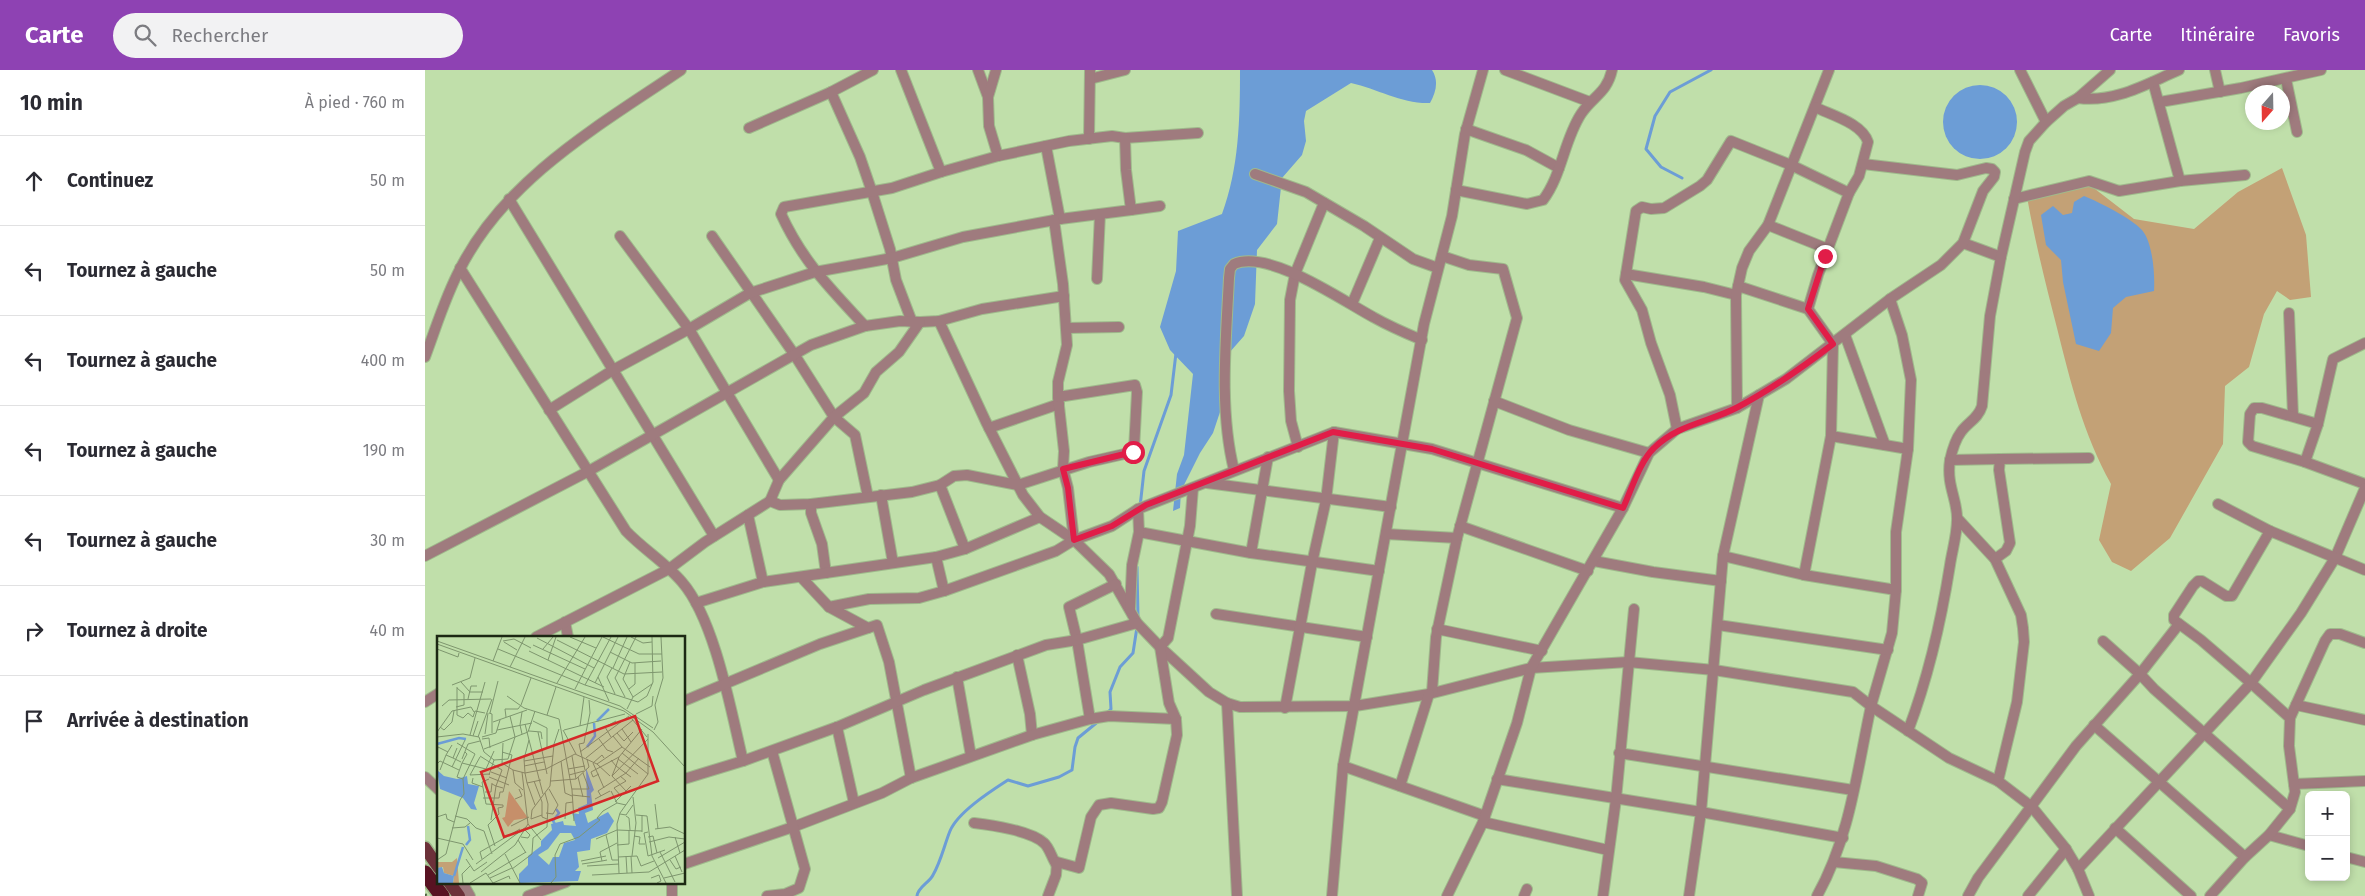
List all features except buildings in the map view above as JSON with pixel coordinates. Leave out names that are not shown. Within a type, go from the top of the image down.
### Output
[{"type":"highway","points":[[425,874],[442,896]]},
{"type":"main road","points":[[425,848],[437,865]]},
{"type":"main road","points":[[450,884],[459,896]]},
{"type":"street","points":[[425,357],[446,298],[460,268],[482,232],[509,199],[527,180],[605,122],[681,70]]},
{"type":"street","points":[[749,128],[831,92],[873,70]]},
{"type":"street","points":[[901,70],[941,172]]},
{"type":"street","points":[[978,70],[988,97],[989,126],[998,156]]},
{"type":"street","points":[[988,97],[996,70]]},
{"type":"street","points":[[1089,139],[1090,74],[1125,70]]},
{"type":"street","points":[[1331,896],[1343,766],[1422,340],[1452,216],[1466,129],[1483,70]]},
{"type":"street","points":[[1505,70],[1590,102]]},
{"type":"street","points":[[1456,190],[1533,204],[1543,200],[1559,168],[1577,123],[1590,102],[1606,88],[1612,70]]},
{"type":"street","points":[[1737,408],[1737,290],[1742,268],[1749,251],[1768,225],[1829,70]]},
{"type":"street","points":[[2020,70],[2046,122]]},
{"type":"street","points":[[1908,731],[1933,652],[1945,600],[1957,519],[1949,487],[1950,460],[1956,440],[1962,430],[1975,419],[1982,406],[1987,334],[2001,257],[2029,141],[2064,106],[2079,98],[2110,70]]},
{"type":"street","points":[[2215,70],[2220,92]]},
{"type":"street","points":[[2160,102],[2220,92],[2321,70]]},
{"type":"street","points":[[2079,98],[2105,99],[2153,82],[2175,71]]},
{"type":"street","points":[[2286,78],[2297,132]]},
{"type":"street","points":[[2153,82],[2180,181]]},
{"type":"street","points":[[831,92],[860,157],[892,258],[897,280],[916,322]]},
{"type":"street","points":[[1808,309],[1849,193],[1863,164],[1868,142],[1866,137],[1851,125],[1815,107]]},
{"type":"street","points":[[1466,129],[1526,150],[1559,168]]},
{"type":"street","points":[[865,326],[815,272],[795,244],[781,214],[781,210],[784,207],[872,192],[998,156],[1046,146],[1112,136],[1125,138],[1198,133]]},
{"type":"street","points":[[1125,138],[1126,170],[1131,210]]},
{"type":"street","points":[[1677,429],[1670,395],[1651,343],[1642,310],[1625,280],[1635,214],[1638,208],[1665,208],[1700,186],[1707,180],[1731,141],[1791,165],[1849,193]]},
{"type":"street","points":[[1046,146],[1057,219],[1064,296],[1067,345],[1058,382],[1064,451],[1063,469],[1068,488],[1074,540]]},
{"type":"street","points":[[1447,896],[1484,819],[1517,723],[1531,668],[1594,561],[1623,508],[1649,453],[1677,429],[1737,408],[1800,370],[1890,299],[1941,265],[1963,243],[1983,191],[1994,177],[1995,172],[1992,169],[1986,168],[1957,176],[1863,164]]},
{"type":"street","points":[[1255,174],[1306,192],[1413,259],[1438,268]]},
{"type":"street","points":[[2015,199],[2089,181],[2119,191],[2180,181],[2245,175]]},
{"type":"street","points":[[509,199],[714,536]]},
{"type":"street","points":[[1298,447],[1291,421],[1289,391],[1290,300],[1295,274],[1325,203]]},
{"type":"street","points":[[549,410],[613,370],[750,293],[815,272],[892,258],[963,237],[1057,219],[1160,206]]},
{"type":"street","points":[[1097,279],[1100,214]]},
{"type":"street","points":[[1768,225],[1828,249]]},
{"type":"street","points":[[620,236],[689,329],[779,480]]},
{"type":"street","points":[[712,236],[794,354],[834,417],[855,435],[868,497]]},
{"type":"street","points":[[1352,304],[1380,238]]},
{"type":"street","points":[[1963,243],[2001,257]]},
{"type":"street","points":[[1400,786],[1431,693],[1437,629],[1457,538],[1517,318],[1503,269],[1469,265],[1442,256]]},
{"type":"street","points":[[1234,470],[1228,447],[1225,357],[1230,269],[1237,262],[1251,262],[1295,274],[1371,316],[1422,340]]},
{"type":"street","points":[[460,268],[626,531],[642,548],[682,582],[696,603],[704,618],[724,684],[743,761]]},
{"type":"street","points":[[1625,274],[1704,287],[1737,290],[1808,309],[1833,344],[1831,436],[1804,575]]},
{"type":"street","points":[[425,556],[587,472],[726,391],[811,345],[865,326],[939,321],[982,309],[1064,296]]},
{"type":"street","points":[[1817,896],[1834,862],[1843,838],[1871,706],[1888,650],[1895,618],[1896,532],[1908,449],[1909,366],[1890,299]]},
{"type":"street","points":[[2289,314],[2293,416]]},
{"type":"street","points":[[939,321],[1018,485],[1039,517],[1074,540],[1116,584],[1137,623],[1209,692],[1227,703],[1254,708],[1355,706],[1431,693],[1531,668],[1628,662],[1714,670],[1853,692],[1949,758],[1999,781],[2032,807],[2066,849],[2078,869],[2089,896]]},
{"type":"street","points":[[537,636],[669,569],[714,536],[770,501],[779,480],[834,417],[864,393],[876,372],[899,352],[916,322]]},
{"type":"street","points":[[1066,328],[1119,327]]},
{"type":"street","points":[[1845,335],[1885,445]]},
{"type":"street","points":[[2305,462],[2318,424],[2333,359],[2365,343]]},
{"type":"street","points":[[770,501],[780,505],[811,504],[912,492],[940,485],[954,476],[967,475],[1018,485],[1063,469],[1133,452],[1136,443],[1137,387],[1129,384],[1059,400],[989,428]]},
{"type":"street","points":[[1689,896],[1701,812],[1723,556],[1759,394]]},
{"type":"street","points":[[1494,401],[1569,430],[1649,453]]},
{"type":"street","points":[[2078,869],[2251,683],[2301,613],[2335,558],[2365,486],[2305,462],[2252,446],[2247,442],[2250,414],[2254,408],[2262,408],[2318,424]]},
{"type":"street","points":[[1285,708],[1299,628],[1326,500],[1333,432]]},
{"type":"street","points":[[829,608],[876,598],[919,598],[944,591],[1049,553],[1074,540],[1112,526],[1138,509],[1333,432],[1432,449],[1623,508]]},
{"type":"street","points":[[1831,436],[1908,449]]},
{"type":"street","points":[[1251,553],[1268,457]]},
{"type":"street","points":[[1950,460],[2089,458]]},
{"type":"street","points":[[1995,559],[2006,551],[2010,543],[1999,459]]},
{"type":"street","points":[[1206,483],[1391,507]]},
{"type":"street","points":[[940,485],[965,549]]},
{"type":"street","points":[[1160,647],[1168,638],[1187,541],[1193,488]]},
{"type":"street","points":[[881,495],[893,563]]},
{"type":"street","points":[[811,504],[811,512],[822,544],[826,573]]},
{"type":"street","points":[[2218,504],[2270,531],[2365,570]]},
{"type":"street","points":[[1130,609],[1132,565],[1139,532],[1138,509]]},
{"type":"street","points":[[748,515],[763,582]]},
{"type":"street","points":[[696,603],[763,582],[936,557],[965,549],[1039,517]]},
{"type":"street","points":[[1957,519],[1995,559],[2021,615],[2025,642],[2017,702],[1999,781]]},
{"type":"street","points":[[1460,526],[1588,571]]},
{"type":"street","points":[[2270,531],[2232,596],[2226,596],[2207,583],[2198,581],[2175,615],[2174,620],[2201,640],[2290,718]]},
{"type":"street","points":[[1139,532],[1312,563],[1379,571]]},
{"type":"street","points":[[1386,534],[1457,538]]},
{"type":"street","points":[[1723,556],[1804,575],[1896,590]]},
{"type":"street","points":[[936,557],[944,591]]},
{"type":"street","points":[[1594,561],[1653,572],[1721,581]]},
{"type":"street","points":[[801,577],[829,608],[867,628]]},
{"type":"street","points":[[1090,719],[1070,606],[1116,584]]},
{"type":"street","points":[[1603,896],[1616,799],[1634,609]]},
{"type":"street","points":[[1216,614],[1367,637]]},
{"type":"street","points":[[565,622],[568,636]]},
{"type":"street","points":[[685,777],[772,751],[897,703],[957,677],[1046,645],[1077,640],[1137,623]]},
{"type":"street","points":[[1968,896],[1978,878],[2093,725],[2140,674],[2179,624]]},
{"type":"street","points":[[685,702],[724,684],[782,662],[820,644],[877,625],[889,662],[911,778]]},
{"type":"street","points":[[1718,625],[1888,650]]},
{"type":"street","points":[[1437,629],[1542,651]]},
{"type":"street","points":[[2210,896],[2245,857],[2269,835],[2290,810],[2294,798],[2294,784],[2289,746],[2290,718],[2325,641],[2330,634],[2340,634],[2365,643]]},
{"type":"street","points":[[2103,641],[2290,810]]},
{"type":"street","points":[[1056,864],[1061,862],[1079,868],[1091,817],[1099,805],[1111,803],[1153,809],[1159,808],[1174,755],[1177,735],[1176,719],[1169,703],[1160,647]]},
{"type":"street","points":[[1017,655],[1030,714],[1032,735]]},
{"type":"street","points":[[957,677],[971,756]]},
{"type":"street","points":[[425,702],[437,694]]},
{"type":"street","points":[[1227,703],[1237,896]]},
{"type":"street","points":[[2296,705],[2365,720]]},
{"type":"street","points":[[685,864],[793,827],[882,793],[911,778],[1032,735],[1090,719],[1117,716],[1176,719]]},
{"type":"street","points":[[2093,725],[2245,857]]},
{"type":"street","points":[[837,727],[853,803]]},
{"type":"street","points":[[767,896],[785,894],[799,888],[805,869],[772,751]]},
{"type":"street","points":[[1619,753],[1853,790]]},
{"type":"street","points":[[1343,766],[1484,819],[1608,850]]},
{"type":"street","points":[[425,777],[437,788]]},
{"type":"street","points":[[1497,779],[1701,812],[1843,838]]},
{"type":"street","points":[[2294,784],[2365,781]]},
{"type":"street","points":[[974,823],[1018,832],[1044,843],[1056,864],[1056,875],[1048,896]]},
{"type":"street","points":[[2115,828],[2191,896]]},
{"type":"street","points":[[2269,835],[2305,845]]},
{"type":"street","points":[[2028,896],[2066,849]]},
{"type":"street","points":[[2350,857],[2365,862]]},
{"type":"street","points":[[1834,862],[1876,866],[1917,879],[1922,883],[1918,896]]},
{"type":"street","points":[[463,884],[470,896]]},
{"type":"street","points":[[528,896],[561,884]]},
{"type":"shaded area","points":[[2282,168],[2306,235],[2311,297],[2290,300],[2277,291],[2264,314],[2249,367],[2225,386],[2223,444],[2170,538],[2131,571],[2112,562],[2099,540],[2111,484],[2085,427],[2073,389],[2041,263],[2027,197],[2086,182],[2134,219],[2194,229],[2238,192]]},
{"type":"water","points":[[1240,70],[1432,70],[1436,86],[1430,103],[1420,103],[1400,99],[1351,83],[1306,111],[1304,121],[1306,141],[1302,155],[1282,178],[1277,224],[1257,250],[1255,304],[1244,336],[1229,353],[1221,409],[1213,433],[1200,453],[1181,491],[1180,508],[1173,511],[1177,474],[1184,455],[1193,374],[1170,350],[1160,327],[1176,271],[1178,231],[1222,214],[1228,197],[1237,143],[1240,107]]},
{"type":"water","points":[[1980,85],[1994,88],[2006,96],[2014,108],[2017,122],[2014,136],[2006,148],[1994,156],[1980,159],[1966,156],[1954,148],[1946,136],[1943,122],[1946,108],[1954,96],[1966,88]]},
{"type":"water","points":[[2084,196],[2106,206],[2142,230],[2149,243],[2154,268],[2154,291],[2126,297],[2113,308],[2111,333],[2099,351],[2076,344],[2063,282],[2061,260],[2046,245],[2041,215],[2053,206],[2063,215],[2072,213],[2074,202]]},
{"type":"waterway","points":[[1682,178],[1661,167],[1646,149],[1655,116],[1670,92],[1711,70]]},
{"type":"waterway","points":[[1140,507],[1144,471],[1171,395],[1176,353]]},
{"type":"waterway","points":[[1137,567],[1138,618]]},
{"type":"waterway","points":[[1106,714],[1111,709],[1110,692],[1120,667],[1133,653],[1137,627]]},
{"type":"waterway","points":[[917,896],[919,890],[936,870],[954,824],[967,809],[1008,780],[1028,786],[1059,777],[1072,770],[1078,738],[1100,720]]},
{"type":"route","points":[[1133,452],[1063,469],[1068,488],[1074,540],[1112,526],[1146,505],[1333,432],[1432,449],[1623,508],[1649,453],[1677,429],[1737,408],[1800,370],[1833,344],[1808,309],[1825,256]]}]
